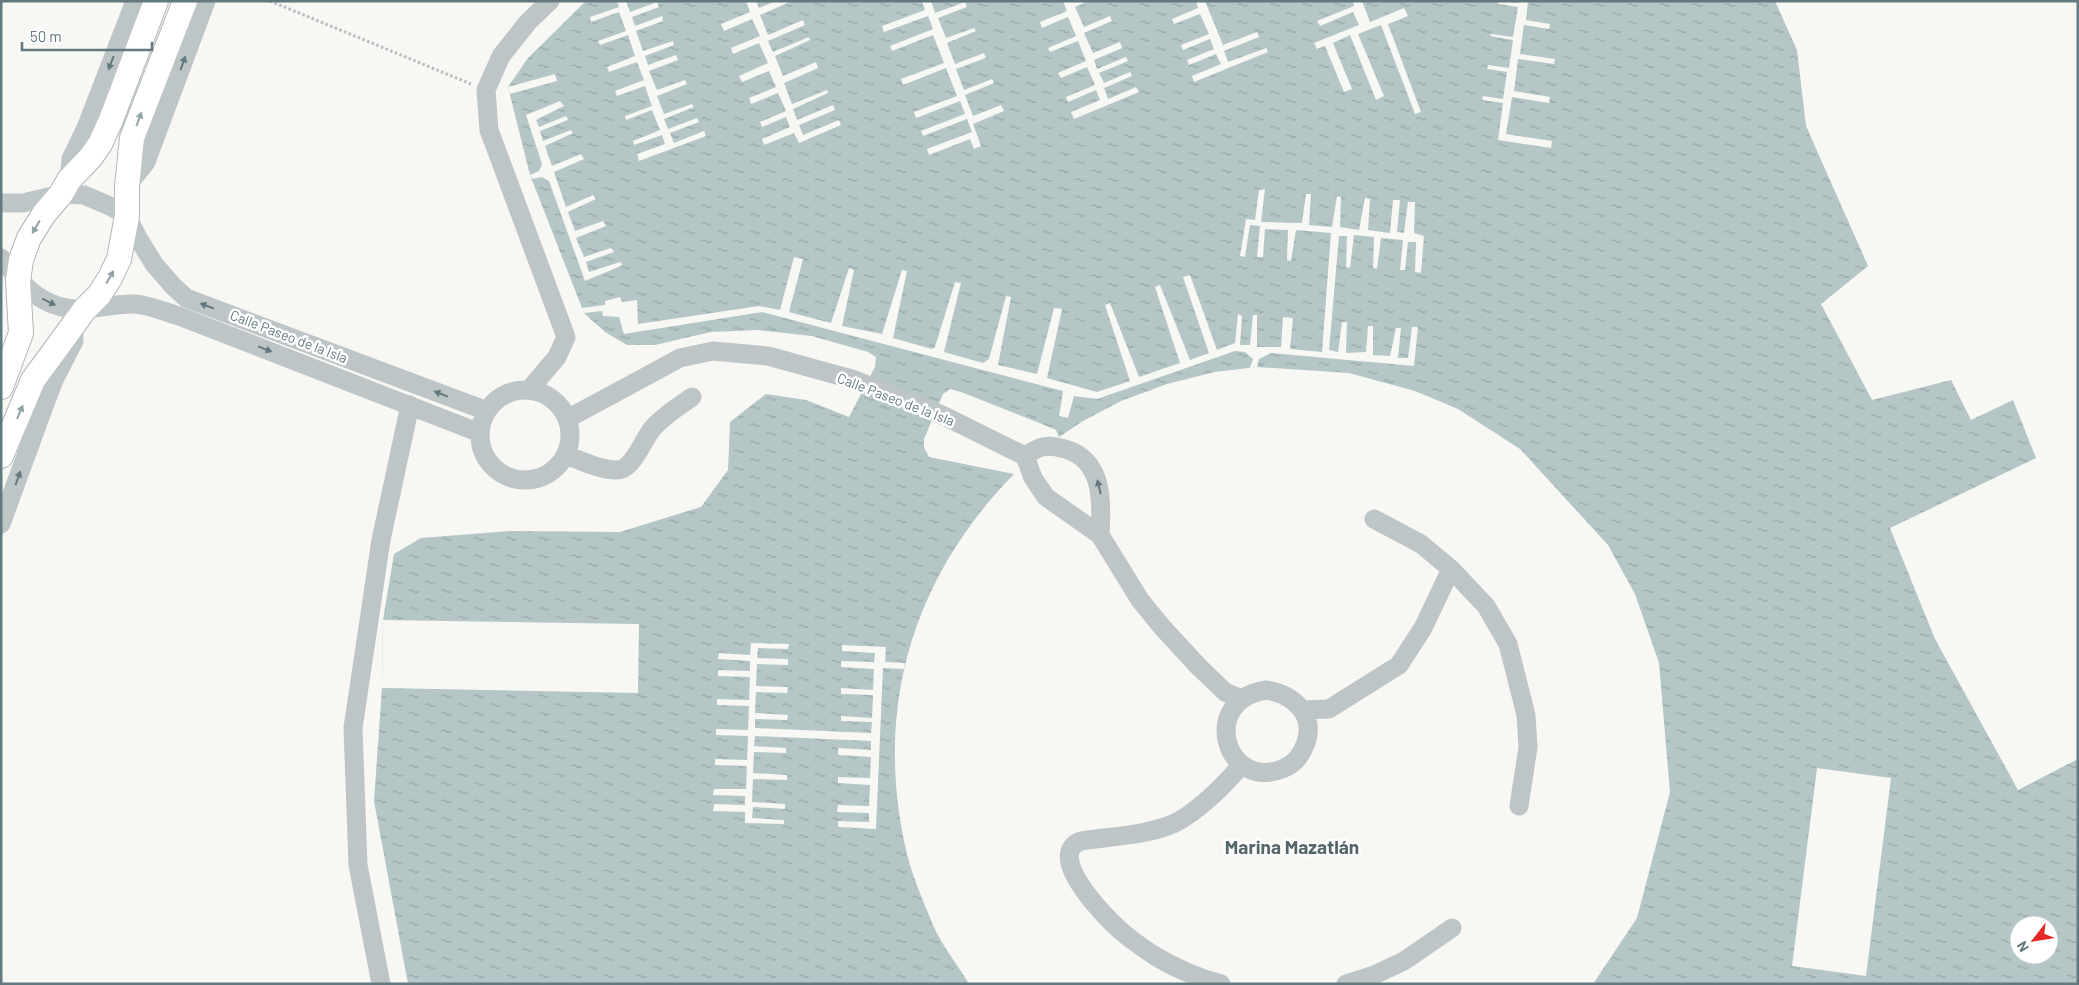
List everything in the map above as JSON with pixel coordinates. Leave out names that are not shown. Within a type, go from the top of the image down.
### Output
[{"type":"main road","points":[[1,387],[11,338],[21,260],[29,238],[44,214],[100,144],[156,1]]},
{"type":"main road","points":[[1,456],[33,380],[79,316],[99,295],[119,259],[127,216],[127,186],[132,138],[185,1]]},
{"type":"street","points":[[65,187],[71,160],[86,128],[135,1]]},
{"type":"street","points":[[127,186],[146,162],[206,1]]},
{"type":"street","points":[[529,390],[557,357],[566,337],[488,130],[486,90],[502,56],[528,22],[550,1]]},
{"type":"street","points":[[1,203],[23,203],[65,187],[98,200],[127,216]]},
{"type":"street","name":"Calle Paseo de la Isla","points":[[127,216],[154,264],[186,298],[487,411]]},
{"type":"street","points":[[1,258],[18,281],[49,303],[79,316],[74,341],[54,380],[1,524]]},
{"type":"street","points":[[179,316],[186,298]]},
{"type":"street","name":"Calle Paseo de la Isla","points":[[79,316],[134,304],[179,316],[480,433]]},
{"type":"street","name":"Calle Paseo de la Isla","points":[[567,419],[680,358],[713,352],[768,356],[855,380],[940,414],[1026,456]]},
{"type":"street","points":[[517,390],[529,390],[541,393],[552,399],[561,408],[567,419],[570,433],[566,455],[552,471],[539,478],[525,480],[511,478],[498,471],[488,460],[482,447],[480,433],[487,411],[495,401],[505,394],[517,390]]},
{"type":"street","points":[[566,455],[615,470],[624,468],[631,462],[662,418],[692,397]]},
{"type":"street","points":[[381,984],[358,865],[353,728],[381,540],[410,405]]},
{"type":"street","points":[[1100,536],[1102,508],[1100,489],[1088,463],[1073,452],[1050,445],[1035,449],[1026,456],[1033,478],[1046,497],[1100,536],[1140,600],[1162,627],[1198,666],[1226,692],[1241,699]]},
{"type":"street","points":[[1374,519],[1421,544],[1451,569],[1486,606],[1508,644],[1526,715],[1528,747],[1519,806]]},
{"type":"street","points":[[1304,710],[1329,709],[1399,665],[1423,628],[1451,569]]},
{"type":"street","points":[[1266,690],[1278,692],[1290,698],[1304,710],[1308,730],[1302,752],[1296,761],[1281,770],[1265,773],[1254,771],[1241,765],[1229,749],[1225,727],[1233,706],[1253,692],[1266,690]]},
{"type":"street","points":[[1222,984],[1192,975],[1155,956],[1121,931],[1097,907],[1075,876],[1068,862],[1069,852],[1073,844],[1081,841],[1150,831],[1176,822],[1226,783],[1241,765]]},
{"type":"street","points":[[1346,984],[1374,975],[1404,961],[1452,928]]},
{"type":"path","points":[[270,1],[486,90]]},
{"type":"water","points":[[586,1],[1775,1],[1797,50],[1806,126],[1868,266],[1821,304],[1872,400],[1951,380],[1971,420],[2013,400],[2036,458],[1890,528],[1935,639],[2018,790],[2078,759],[2078,984],[1593,984],[1637,918],[1670,792],[1659,663],[1635,594],[1608,545],[1520,449],[1458,409],[1415,391],[1349,373],[1257,367],[1215,372],[1167,384],[1121,401],[1083,421],[1059,437],[1056,430],[961,392],[950,389],[943,394],[924,439],[924,447],[929,457],[1014,474],[978,515],[949,558],[926,603],[909,650],[899,699],[895,749],[898,801],[907,854],[933,925],[945,948],[969,984],[408,984],[374,801],[382,688],[383,620],[394,554],[421,538],[510,531],[620,532],[701,507],[728,470],[730,422],[766,394],[806,400],[849,417],[875,367],[876,357],[868,352],[812,336],[758,330],[711,332],[655,345],[627,345],[605,332],[584,313],[530,175],[508,87],[528,58]]},
{"type":"pier","points":[[617,1],[626,1],[630,12],[657,2],[659,7],[632,17],[635,26],[662,16],[663,21],[636,31],[643,51],[673,41],[674,45],[645,56],[648,65],[676,55],[678,60],[649,71],[657,90],[685,80],[687,84],[657,96],[664,114],[692,104],[694,107],[664,119],[668,129],[697,118],[699,122],[670,133],[674,143],[704,131],[706,136],[639,161],[637,154],[665,144],[662,135],[634,145],[633,141],[660,130],[652,110],[626,120],[625,116],[652,106],[645,86],[617,96],[615,91],[644,80],[637,62],[609,72],[607,67],[635,56],[628,35],[600,45],[598,41],[626,31],[619,12],[591,22],[590,17],[619,7]]},
{"type":"pier","points":[[746,1],[756,1],[759,8],[776,1],[792,1],[760,15],[768,35],[803,20],[805,25],[768,41],[773,52],[809,37],[810,40],[775,56],[783,76],[816,62],[818,68],[784,83],[792,104],[827,90],[828,93],[793,109],[797,120],[833,105],[835,110],[799,125],[803,135],[839,120],[841,125],[799,143],[794,133],[764,145],[762,139],[790,127],[786,117],[762,127],[760,122],[786,111],[778,93],[751,104],[749,98],[776,87],[769,71],[742,82],[739,76],[768,63],[759,43],[733,54],[731,48],[760,36],[752,19],[724,31],[721,24],[750,12]]},
{"type":"pier","points":[[922,1],[931,1],[935,13],[965,2],[967,7],[938,18],[946,38],[974,28],[976,31],[947,43],[955,64],[984,53],[986,58],[956,69],[964,90],[992,79],[994,83],[965,95],[973,116],[1001,105],[1004,111],[973,124],[981,146],[974,149],[970,139],[929,155],[927,149],[972,132],[967,119],[923,136],[921,131],[965,114],[960,101],[916,118],[914,112],[957,96],[946,68],[903,85],[901,79],[944,63],[933,35],[892,51],[890,46],[933,29],[928,16],[884,32],[882,26],[925,10]]},
{"type":"pier","points":[[1063,1],[1088,1],[1075,7],[1084,27],[1110,16],[1112,21],[1084,33],[1093,53],[1120,42],[1122,48],[1094,60],[1097,69],[1126,57],[1128,61],[1099,73],[1104,83],[1130,72],[1132,76],[1104,88],[1108,99],[1136,87],[1139,92],[1074,119],[1071,112],[1100,100],[1096,90],[1068,102],[1066,97],[1095,85],[1087,67],[1061,78],[1058,73],[1086,61],[1078,41],[1050,52],[1048,48],[1076,36],[1068,17],[1042,28],[1040,22],[1067,11]]},
{"type":"pier","points":[[1196,1],[1205,1],[1223,45],[1257,32],[1259,37],[1224,51],[1228,62],[1266,48],[1268,52],[1194,82],[1192,76],[1221,64],[1216,54],[1189,65],[1187,60],[1214,49],[1210,39],[1183,50],[1181,45],[1209,34],[1200,14],[1174,24],[1172,19],[1198,8]]},
{"type":"pier","points":[[1353,1],[1362,1],[1370,22],[1404,8],[1408,16],[1388,24],[1421,112],[1415,114],[1381,25],[1358,34],[1384,96],[1376,100],[1350,35],[1333,43],[1352,89],[1344,92],[1325,46],[1317,49],[1314,43],[1359,25],[1353,12],[1320,26],[1317,21],[1354,6]]},
{"type":"pier","points":[[1498,1],[1519,3],[1520,1],[1528,1],[1526,20],[1550,24],[1549,29],[1524,25],[1520,54],[1555,59],[1554,64],[1518,59],[1514,91],[1550,97],[1549,103],[1512,97],[1506,134],[1552,141],[1551,148],[1498,140],[1503,103],[1482,100],[1483,96],[1503,99],[1507,72],[1487,69],[1488,65],[1509,68],[1513,40],[1490,36],[1491,34],[1513,37],[1518,7],[1498,4]]},
{"type":"pier","points":[[555,74],[557,81],[510,94],[508,87]]},
{"type":"pier","points":[[560,101],[564,106],[536,120],[539,127],[566,116],[568,120],[540,131],[543,141],[571,130],[573,133],[545,146],[552,166],[581,154],[584,159],[554,172],[566,207],[593,195],[596,199],[568,212],[575,231],[603,221],[606,226],[576,238],[584,257],[611,248],[614,252],[586,262],[589,272],[620,262],[623,265],[585,281],[549,181],[542,177],[532,179],[530,175],[539,171],[542,164],[526,115]]},
{"type":"pier","points":[[1265,189],[1261,222],[1302,223],[1306,194],[1311,194],[1309,225],[1332,227],[1337,196],[1341,197],[1340,227],[1359,230],[1365,198],[1370,199],[1368,230],[1390,233],[1393,200],[1400,200],[1397,232],[1404,233],[1408,202],[1415,202],[1414,233],[1424,236],[1421,273],[1415,272],[1416,242],[1408,242],[1405,270],[1400,270],[1403,240],[1381,238],[1377,269],[1373,268],[1374,237],[1354,235],[1350,268],[1346,267],[1347,236],[1339,236],[1329,350],[1338,352],[1342,322],[1347,322],[1346,353],[1366,352],[1368,326],[1373,326],[1373,355],[1390,356],[1396,328],[1401,328],[1398,358],[1408,358],[1412,327],[1418,327],[1414,366],[1271,353],[1259,359],[1257,367],[1250,368],[1253,359],[1245,352],[1235,351],[1097,399],[1074,396],[1068,418],[1059,416],[1063,391],[762,312],[624,334],[619,317],[603,316],[602,311],[584,313],[582,308],[605,305],[605,301],[620,297],[622,302],[637,300],[638,324],[759,306],[780,310],[794,257],[803,259],[789,312],[831,323],[849,268],[854,270],[842,326],[882,334],[902,270],[907,271],[893,338],[932,349],[935,347],[955,282],[961,283],[944,352],[983,363],[989,359],[1006,296],[1011,297],[998,365],[1037,374],[1054,308],[1062,309],[1047,378],[1097,392],[1130,381],[1105,305],[1110,303],[1139,377],[1180,363],[1155,287],[1160,285],[1190,360],[1209,353],[1183,277],[1190,275],[1217,350],[1235,343],[1238,314],[1242,316],[1240,345],[1250,345],[1253,315],[1257,315],[1257,347],[1281,347],[1283,317],[1293,318],[1290,349],[1322,352],[1331,233],[1296,230],[1291,261],[1287,260],[1288,230],[1265,229],[1263,257],[1257,257],[1260,226],[1250,225],[1245,257],[1240,256],[1246,219],[1255,220],[1259,190]]},
{"type":"pier","points":[[383,620],[639,624],[638,693],[382,688]]},
{"type":"pier","points":[[751,643],[789,644],[788,649],[758,648],[757,658],[788,659],[788,665],[757,664],[756,686],[788,687],[787,693],[756,692],[755,713],[788,715],[787,720],[755,719],[755,728],[871,733],[872,722],[841,721],[841,716],[872,718],[873,695],[841,694],[841,688],[873,690],[874,669],[841,667],[841,661],[874,662],[875,653],[842,651],[842,645],[886,647],[885,662],[905,663],[904,669],[883,668],[876,829],[838,827],[838,821],[869,822],[869,813],[837,812],[838,805],[869,806],[870,785],[838,783],[838,777],[870,778],[871,757],[838,755],[838,748],[871,750],[871,741],[755,736],[754,746],[786,748],[786,753],[754,752],[753,773],[787,775],[787,780],[753,779],[752,802],[785,804],[785,809],[753,807],[752,818],[784,820],[784,824],[745,823],[745,812],[713,811],[714,804],[745,805],[745,796],[713,795],[714,789],[746,789],[747,766],[715,765],[715,759],[747,760],[748,736],[716,735],[716,729],[748,730],[749,706],[717,705],[717,699],[749,700],[750,677],[718,676],[718,670],[750,671],[750,661],[718,659],[719,653],[750,655]]},
{"type":"pier","points":[[1817,768],[1891,778],[1866,976],[1792,966]]},
{"type":"district","name":"Marina Mazatlán","points":[[1292,846]]}]
